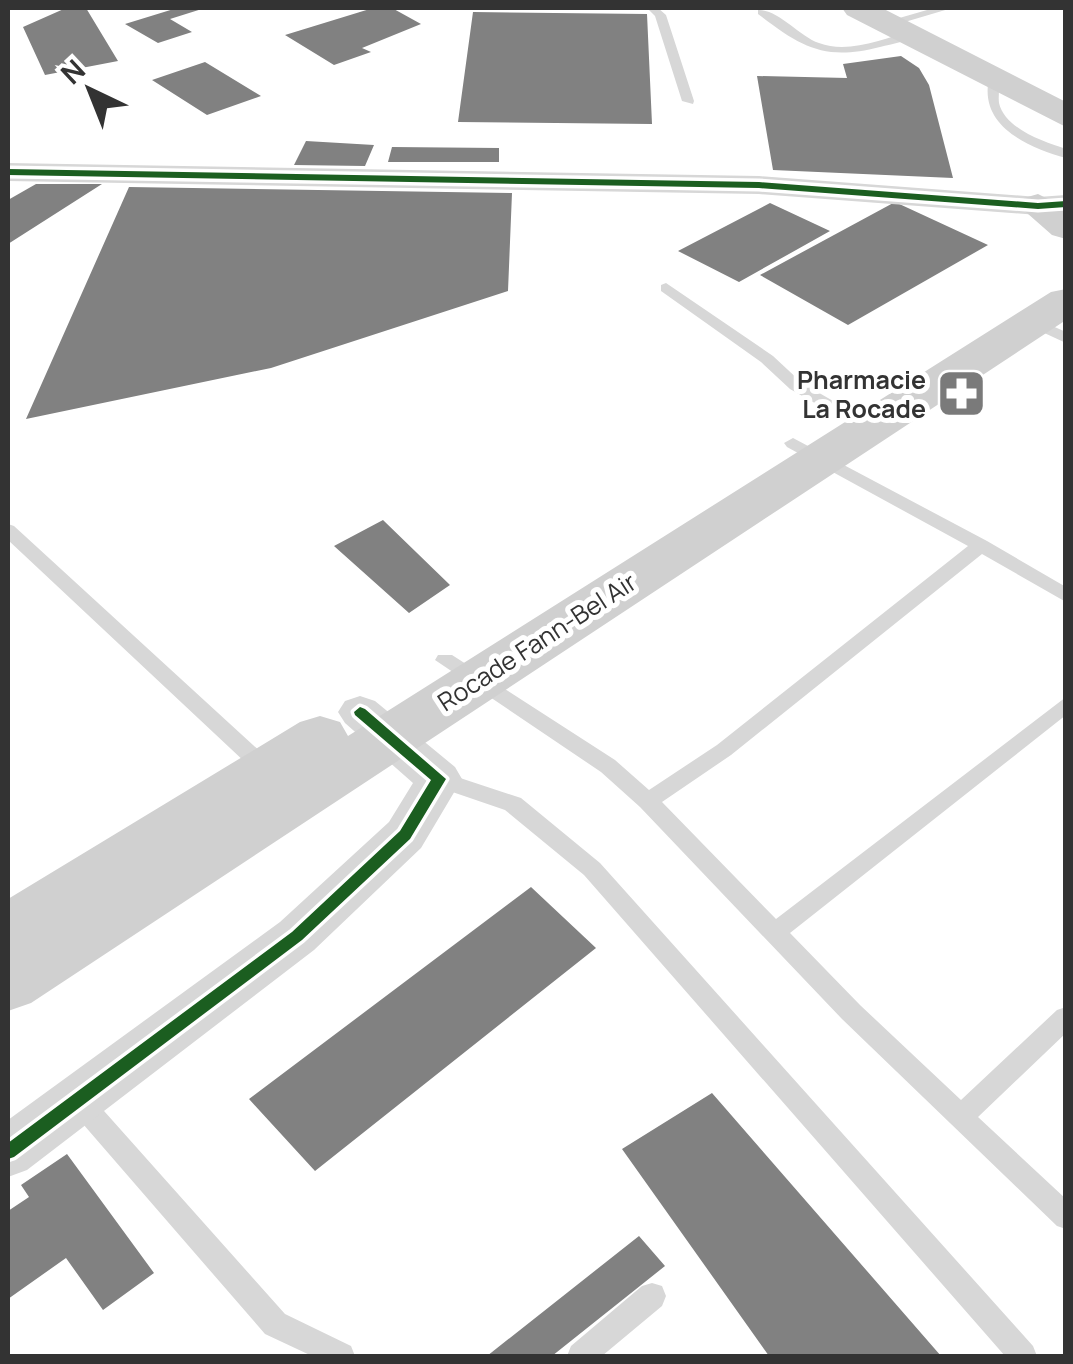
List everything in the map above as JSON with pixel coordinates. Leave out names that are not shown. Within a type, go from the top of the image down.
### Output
[{"type":"main road","points":[[858,8],[1066,116]]},
{"type":"main road","points":[[910,34],[1066,95]]},
{"type":"main road","name":"Rocade Fann-Bel Air","points":[[8,984],[281,784],[857,419],[1066,273]]},
{"type":"main road","name":"Rocade Fann-Bel Air","points":[[857,419],[1054,320]]},
{"type":"main road","name":"Rocade Fann-Bel Air","points":[[8,931],[281,784]]},
{"type":"street","points":[[8,172],[760,186],[1056,212]]},
{"type":"street","points":[[8,1152],[297,936],[363,878],[404,835],[439,779],[375,724]]},
{"type":"lane","points":[[652,8],[660,15],[688,101]]},
{"type":"lane","points":[[762,12],[817,50],[848,52],[910,34],[946,8]]},
{"type":"lane","points":[[994,78],[993,105],[1006,122],[1040,144],[1066,154]]},
{"type":"lane","points":[[666,288],[767,358],[796,386],[857,419]]},
{"type":"lane","points":[[806,451],[1066,596]]},
{"type":"lane","points":[[8,530],[281,784]]},
{"type":"lane","points":[[648,801],[724,750],[981,546]]},
{"type":"lane","points":[[462,670],[608,766],[648,801],[775,932],[1066,1217]]},
{"type":"lane","points":[[775,932],[1066,704]]},
{"type":"lane","points":[[439,779],[514,804],[592,869],[1023,1356]]},
{"type":"lane","points":[[961,1117],[1066,1017]]},
{"type":"lane","points":[[79,1101],[276,1324],[341,1356]]},
{"type":"lane","points":[[581,1356],[652,1296]]},
{"type":"building","points":[[66,8],[86,8],[118,61],[45,75],[23,27]]},
{"type":"building","points":[[177,8],[205,8],[170,19],[192,32],[158,43],[125,24]]},
{"type":"building","points":[[373,8],[392,8],[421,24],[362,48],[371,52],[334,65],[285,35]]},
{"type":"building","points":[[473,12],[647,14],[652,124],[458,122]]},
{"type":"building","points":[[901,56],[919,68],[929,85],[953,178],[773,170],[757,76],[847,78],[843,64]]},
{"type":"building","points":[[205,62],[261,96],[207,115],[152,80]]},
{"type":"building","points":[[306,141],[374,145],[365,166],[294,165]]},
{"type":"building","points":[[392,147],[499,148],[499,162],[388,162]]},
{"type":"building","points":[[36,184],[102,184],[8,244],[8,200]]},
{"type":"building","points":[[129,187],[512,193],[508,291],[271,368],[26,419]]},
{"type":"building","points":[[895,202],[988,245],[848,325],[760,275]]},
{"type":"building","points":[[770,203],[830,231],[739,282],[678,251]]},
{"type":"building","points":[[383,520],[450,585],[409,613],[334,546]]},
{"type":"building","points":[[531,887],[596,948],[315,1171],[249,1099]]},
{"type":"building","points":[[712,1093],[941,1356],[769,1356],[622,1149]]},
{"type":"building","points":[[67,1154],[154,1273],[103,1310],[66,1258],[8,1299],[8,1211],[29,1197],[21,1185]]},
{"type":"building","points":[[639,1236],[665,1266],[552,1356],[487,1356]]},
{"type":"cycle path","points":[[8,172],[759,185],[1038,206],[1066,204]]},
{"type":"cycle path","points":[[8,1152],[297,936],[405,835],[439,779],[360,712]]},
{"type":"place","name":"Pharmacie La Rocade","points":[[961,394]]}]
